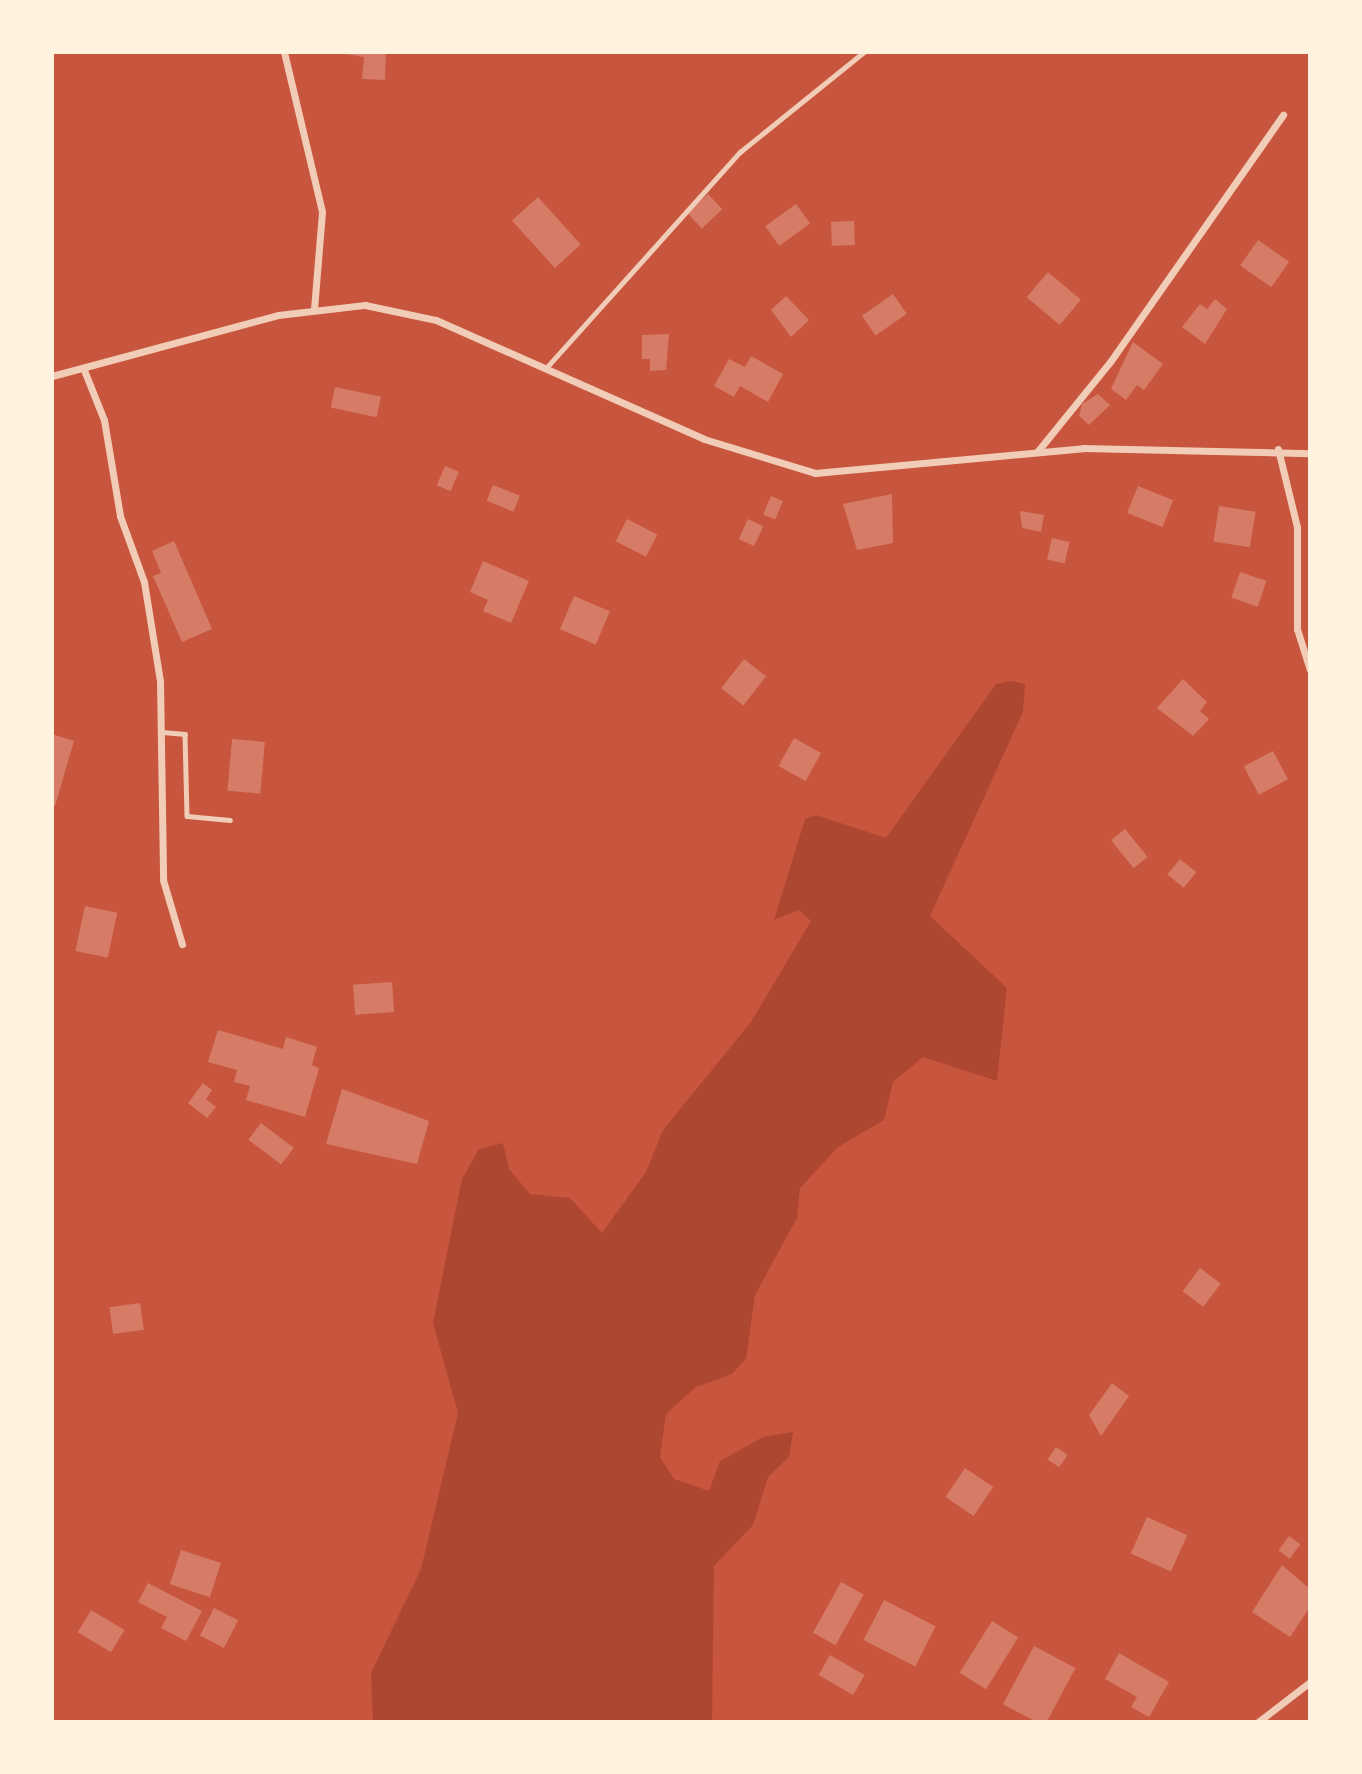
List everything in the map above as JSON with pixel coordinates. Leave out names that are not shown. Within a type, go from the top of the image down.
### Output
[{"type":"street","points":[[284,52],[322,212],[314,309]]},
{"type":"street","points":[[1037,452],[1110,362],[1283,115]]},
{"type":"street","points":[[52,376],[84,370],[314,309],[365,304],[411,312],[547,367],[718,445],[805,471],[859,474],[1037,452],[1278,449],[1310,453]]},
{"type":"street","points":[[84,370],[104,420],[120,516],[144,582],[162,732],[163,880],[181,944]]},
{"type":"street","points":[[1278,449],[1297,527],[1297,629],[1310,670]]},
{"type":"street","points":[[1258,1721],[1310,1682]]},
{"type":"lane","points":[[547,367],[740,152],[864,52]]},
{"type":"lane","points":[[162,732],[185,734],[187,816],[230,820]]},
{"type":"shaded area","points":[[1012,681],[1025,684],[1023,712],[930,916],[1007,988],[997,1081],[923,1057],[893,1082],[884,1120],[838,1147],[800,1188],[797,1218],[755,1295],[746,1359],[732,1374],[696,1387],[666,1414],[660,1457],[674,1479],[709,1491],[720,1461],[763,1437],[793,1432],[789,1457],[768,1477],[753,1525],[714,1566],[712,1721],[373,1721],[371,1673],[421,1569],[458,1413],[433,1323],[462,1179],[479,1149],[503,1143],[509,1169],[530,1194],[570,1198],[602,1233],[646,1172],[663,1130],[751,1022],[811,921],[799,910],[774,920],[805,819],[816,815],[886,838],[996,684]]},
{"type":"building","points":[[332,52],[386,52],[385,80],[362,79],[364,57]]},
{"type":"building","points":[[708,194],[722,209],[702,228],[688,213]]},
{"type":"building","points":[[538,197],[581,245],[555,268],[512,220]]},
{"type":"building","points":[[796,204],[810,223],[779,246],[765,226]]},
{"type":"building","points":[[854,221],[855,245],[832,246],[831,222]]},
{"type":"building","points":[[1258,240],[1289,262],[1271,287],[1240,265]]},
{"type":"building","points":[[1048,272],[1081,300],[1060,325],[1027,297]]},
{"type":"building","points":[[893,294],[907,314],[876,335],[862,316]]},
{"type":"building","points":[[786,296],[809,320],[791,337],[771,310]]},
{"type":"building","points":[[1215,299],[1227,309],[1205,344],[1182,327],[1200,304],[1207,309]]},
{"type":"building","points":[[669,334],[666,370],[650,371],[650,359],[642,359],[642,335]]},
{"type":"building","points":[[1133,342],[1163,364],[1144,390],[1137,385],[1126,400],[1111,389]]},
{"type":"building","points":[[751,356],[783,374],[768,402],[740,386],[734,397],[714,386],[729,359],[745,367]]},
{"type":"building","points":[[335,387],[381,397],[377,417],[331,408]]},
{"type":"building","points":[[1098,394],[1110,405],[1089,425],[1079,416],[1082,404]]},
{"type":"building","points":[[445,466],[459,472],[451,491],[437,485]]},
{"type":"building","points":[[493,485],[520,496],[514,512],[487,501]]},
{"type":"building","points":[[1138,486],[1173,500],[1162,527],[1127,513]]},
{"type":"building","points":[[892,494],[893,543],[857,550],[843,504]]},
{"type":"building","points":[[771,496],[783,501],[775,519],[763,514]]},
{"type":"building","points":[[1219,506],[1256,512],[1250,547],[1213,542]]},
{"type":"building","points":[[1020,511],[1044,515],[1041,532],[1022,528]]},
{"type":"building","points":[[627,519],[657,534],[646,557],[616,541]]},
{"type":"building","points":[[748,519],[763,526],[754,546],[739,539]]},
{"type":"building","points":[[1052,538],[1070,542],[1065,563],[1047,559]]},
{"type":"building","points":[[174,541],[212,629],[182,642],[153,576],[161,573],[152,551]]},
{"type":"building","points":[[483,561],[529,581],[511,623],[483,611],[488,600],[470,592]]},
{"type":"building","points":[[1240,572],[1266,581],[1258,607],[1231,598]]},
{"type":"building","points":[[574,596],[610,611],[596,644],[560,629]]},
{"type":"building","points":[[744,659],[766,676],[743,705],[721,688]]},
{"type":"building","points":[[1183,679],[1207,702],[1200,711],[1209,719],[1193,736],[1157,708]]},
{"type":"building","points":[[52,734],[74,741],[55,806],[52,805]]},
{"type":"building","points":[[794,738],[821,753],[806,781],[778,766]]},
{"type":"building","points":[[232,739],[265,742],[260,794],[227,791]]},
{"type":"building","points":[[1273,751],[1288,779],[1259,795],[1244,766]]},
{"type":"building","points":[[1125,829],[1148,857],[1134,868],[1111,840]]},
{"type":"building","points":[[1180,859],[1196,872],[1184,888],[1167,875]]},
{"type":"building","points":[[85,906],[117,913],[108,958],[75,951]]},
{"type":"building","points":[[392,982],[394,1012],[355,1015],[353,985]]},
{"type":"building","points":[[218,1030],[283,1049],[286,1037],[317,1047],[312,1065],[319,1068],[305,1117],[246,1100],[250,1086],[234,1082],[237,1070],[208,1062]]},
{"type":"building","points":[[203,1083],[212,1090],[206,1099],[216,1107],[207,1118],[188,1103]]},
{"type":"building","points":[[342,1089],[429,1121],[417,1164],[326,1144]]},
{"type":"building","points":[[261,1123],[294,1148],[281,1164],[248,1140]]},
{"type":"building","points":[[1200,1268],[1221,1284],[1203,1307],[1183,1291]]},
{"type":"building","points":[[140,1303],[144,1330],[113,1334],[109,1307]]},
{"type":"building","points":[[1112,1383],[1129,1396],[1101,1436],[1089,1415]]},
{"type":"building","points":[[1056,1447],[1068,1455],[1059,1467],[1048,1459]]},
{"type":"building","points":[[965,1468],[993,1487],[974,1516],[945,1497]]},
{"type":"building","points":[[1147,1517],[1187,1535],[1171,1571],[1131,1554]]},
{"type":"building","points":[[1289,1536],[1300,1544],[1290,1559],[1278,1551]]},
{"type":"building","points":[[181,1550],[221,1563],[210,1597],[170,1584]]},
{"type":"building","points":[[1282,1565],[1310,1589],[1310,1607],[1290,1637],[1252,1612]]},
{"type":"building","points":[[841,1582],[864,1595],[836,1645],[813,1633]]},
{"type":"building","points":[[148,1583],[202,1611],[186,1641],[161,1628],[167,1617],[138,1602]]},
{"type":"building","points":[[884,1600],[936,1626],[915,1666],[864,1640]]},
{"type":"building","points":[[214,1608],[238,1620],[224,1648],[200,1636]]},
{"type":"building","points":[[91,1610],[124,1630],[111,1652],[78,1632]]},
{"type":"building","points":[[992,1621],[1018,1637],[986,1689],[960,1673]]},
{"type":"building","points":[[1034,1646],[1075,1668],[1047,1722],[1036,1722],[1003,1704]]},
{"type":"building","points":[[1119,1653],[1169,1682],[1149,1717],[1131,1707],[1137,1697],[1105,1679]]},
{"type":"building","points":[[830,1655],[865,1675],[853,1695],[818,1675]]}]
